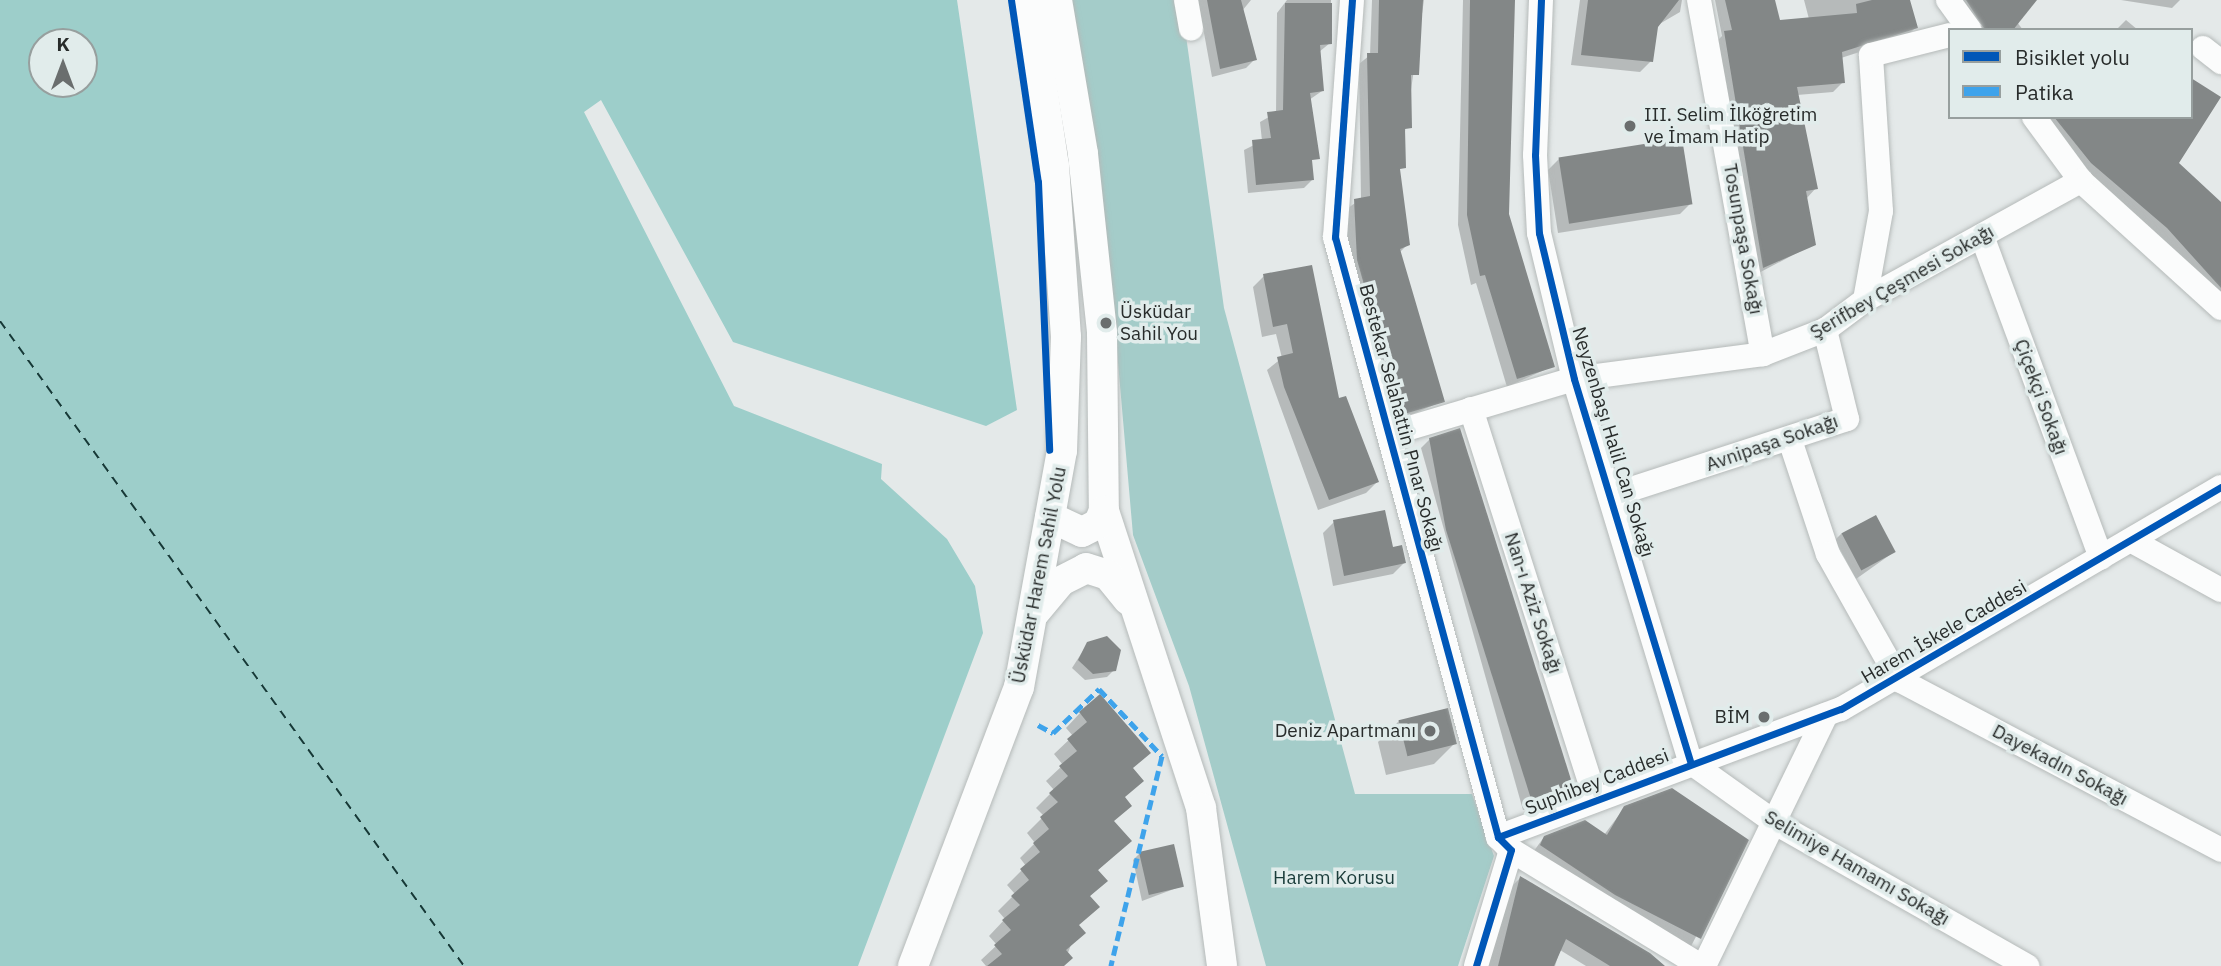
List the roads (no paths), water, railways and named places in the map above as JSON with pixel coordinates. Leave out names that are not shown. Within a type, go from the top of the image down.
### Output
[{"type":"main road","name":"Üsküdar Harem Sahil Yolu","points":[[913,966],[1019,687],[1062,451],[1066,337],[1054,166],[1029,0]]},
{"type":"main road","points":[[1058,0],[1102,333],[1104,511],[1202,808],[1222,966]]},
{"type":"main road","points":[[1049,517],[1082,532],[1098,524],[1104,511]]},
{"type":"main road","points":[[1034,614],[1061,581],[1086,568],[1108,575],[1138,615]]},
{"type":"street","points":[[1186,0],[1191,29]]},
{"type":"street","name":"Bestekar Selahattin Pınar Sokağı","points":[[1352,0],[1335,237],[1504,844]]},
{"type":"street","name":"Neyzenbaşı Halil Can Sokağı","points":[[1541,0],[1535,155],[1539,233],[1574,379],[1613,495],[1690,762]]},
{"type":"street","name":"Tosunpaşa Sokağı","points":[[1699,0],[1763,354]]},
{"type":"street","points":[[1948,0],[1969,28]]},
{"type":"street","points":[[1865,300],[1881,211],[1871,55],[1948,36]]},
{"type":"street","points":[[2035,119],[2081,181],[2221,308]]},
{"type":"street","name":"Şerifbey Çeşmesi Sokağı","points":[[1389,434],[1574,379],[1763,354],[1825,330],[1865,300],[2081,181]]},
{"type":"street","name":"Çiçekçi Sokağı","points":[[1982,236],[2101,558]]},
{"type":"street","name":"Avnipaşa Sokağı","points":[[1613,495],[1790,440],[1847,419],[1825,330]]},
{"type":"street","name":"Nan-ı Aziz Sokağı","points":[[1471,409],[1595,797]]},
{"type":"street","points":[[1790,440],[1828,554],[1899,680]]},
{"type":"street","name":"Harem İskele Caddesi","points":[[1826,715],[1899,680],[2101,558],[2134,542],[2221,487]]},
{"type":"street","points":[[2134,542],[2221,590]]},
{"type":"street","name":"Dayekadın Sokağı","points":[[1899,680],[2221,850]]},
{"type":"street","points":[[1476,966],[1504,844],[1702,966],[1777,824],[1826,715]]},
{"type":"street","name":"Suphibey Caddesi","points":[[1504,844],[1595,797],[1826,715]]},
{"type":"street","name":"Selimiye Hamamı Sokağı","points":[[1690,762],[1777,824],[2028,966]]},
{"type":"place","name":"III. Selim İlköğretim ve İmam Hatip","points":[[1630,126]]},
{"type":"place","name":"Üsküdar Sahil You","points":[[1106,323]]},
{"type":"place","name":"BİM","points":[[1764,717]]},
{"type":"place","name":"Deniz Apartmanı","points":[[1430,731]]},
{"type":"park label","name":"Harem Korusu","points":[[1334,878]]}]
